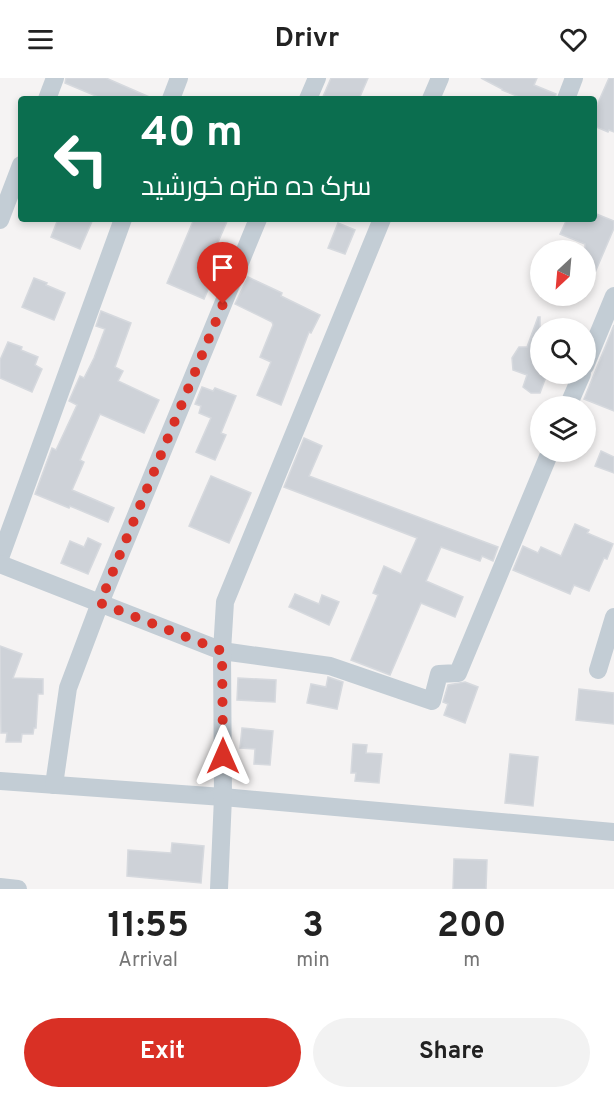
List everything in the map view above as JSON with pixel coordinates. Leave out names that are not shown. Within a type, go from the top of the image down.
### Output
[{"type":"street","points":[[47,96],[55,78]]},
{"type":"street","points":[[172,96],[179,78]]},
{"type":"street","points":[[309,96],[316,78]]},
{"type":"street","points":[[432,96],[440,78]]},
{"type":"street","points":[[567,96],[574,78]]},
{"type":"street","points":[[0,220],[18,173]]},
{"type":"street","points":[[0,558],[122,222]]},
{"type":"street","points":[[54,785],[68,688],[100,603],[257,222]]},
{"type":"street","points":[[219,889],[223,797],[222,651],[225,602],[381,222]]},
{"type":"street","points":[[596,339],[614,296]]},
{"type":"street","points":[[0,564],[222,651],[330,666],[432,701],[439,674],[458,673],[546,462]]},
{"type":"street","points":[[598,670],[614,617]]},
{"type":"street","points":[[0,781],[223,797],[614,832]]},
{"type":"street","points":[[0,887],[18,889]]},
{"type":"building","points":[[66,78],[106,78],[147,96],[96,96],[65,83]]},
{"type":"building","points":[[331,78],[368,78],[360,96],[323,96]]},
{"type":"building","points":[[481,78],[537,78],[534,85],[556,94],[556,96],[517,96]]},
{"type":"building","points":[[609,78],[614,78],[614,132],[597,127],[597,105]]},
{"type":"building","points":[[597,214],[614,221],[614,228],[596,270],[596,240],[575,240],[560,234],[566,222],[597,222]]},
{"type":"building","points":[[57,222],[92,222],[80,249],[51,237]]},
{"type":"building","points":[[193,222],[227,222],[209,263],[218,267],[204,299],[167,283]]},
{"type":"building","points":[[338,223],[355,230],[345,254],[328,248]]},
{"type":"building","points":[[248,277],[320,315],[311,333],[309,332],[281,405],[257,395],[271,362],[260,357],[273,325],[272,322],[235,304]]},
{"type":"building","points":[[34,278],[65,293],[54,320],[22,307]]},
{"type":"building","points":[[101,311],[131,323],[115,367],[123,371],[118,381],[159,400],[144,433],[100,414],[80,460],[84,462],[72,490],[114,508],[108,522],[35,494],[52,448],[56,450],[77,405],[69,401],[80,376],[84,378],[94,358],[105,329],[96,326]]},
{"type":"building","points":[[614,325],[614,411],[596,404],[596,396],[585,396],[590,384],[596,384],[596,369]]},
{"type":"building","points":[[530,339],[530,384],[543,384],[540,393],[531,393],[523,387],[527,375],[513,370],[512,358],[519,347],[527,347]]},
{"type":"building","points":[[8,342],[38,357],[35,365],[42,369],[32,392],[0,378],[0,360]]},
{"type":"building","points":[[202,387],[213,391],[215,388],[236,396],[221,433],[226,435],[215,460],[196,452],[211,418],[199,413],[201,406],[195,404]]},
{"type":"building","points":[[304,438],[322,446],[309,476],[498,547],[493,561],[482,556],[480,561],[441,547],[426,581],[463,597],[455,617],[421,603],[390,675],[351,660],[378,595],[373,593],[384,566],[401,574],[417,538],[284,487]]},
{"type":"building","points":[[601,451],[614,457],[614,473],[595,466]]},
{"type":"building","points":[[211,476],[251,493],[229,543],[189,526]]},
{"type":"building","points":[[575,524],[589,530],[587,533],[613,544],[589,591],[574,585],[570,594],[513,570],[523,546],[538,553],[541,547],[561,556]]},
{"type":"building","points":[[88,538],[101,544],[88,574],[61,563],[70,541],[84,547]]},
{"type":"building","points":[[295,594],[319,604],[322,595],[339,602],[329,625],[289,607]]},
{"type":"building","points":[[0,646],[22,654],[13,678],[43,679],[43,694],[38,694],[36,728],[33,734],[22,734],[21,742],[6,742],[7,733],[1,733]]},
{"type":"building","points":[[328,677],[343,682],[337,709],[307,703],[311,684],[326,687]]},
{"type":"building","points":[[238,678],[276,680],[275,702],[237,700]]},
{"type":"building","points":[[465,682],[478,687],[465,723],[444,715],[448,704],[443,702],[448,685]]},
{"type":"building","points":[[579,689],[614,693],[614,724],[576,720]]},
{"type":"building","points":[[242,728],[273,731],[270,765],[254,764],[255,749],[240,748]]},
{"type":"building","points":[[353,744],[367,745],[366,753],[382,754],[379,783],[355,781],[356,773],[351,773]]},
{"type":"building","points":[[510,754],[538,757],[533,806],[505,803]]},
{"type":"building","points":[[172,843],[204,846],[201,883],[127,876],[128,850],[171,853]]},
{"type":"building","points":[[454,859],[487,860],[486,889],[453,889]]},
{"type":"route","points":[[223,304],[100,603],[222,651],[223,756]]}]
